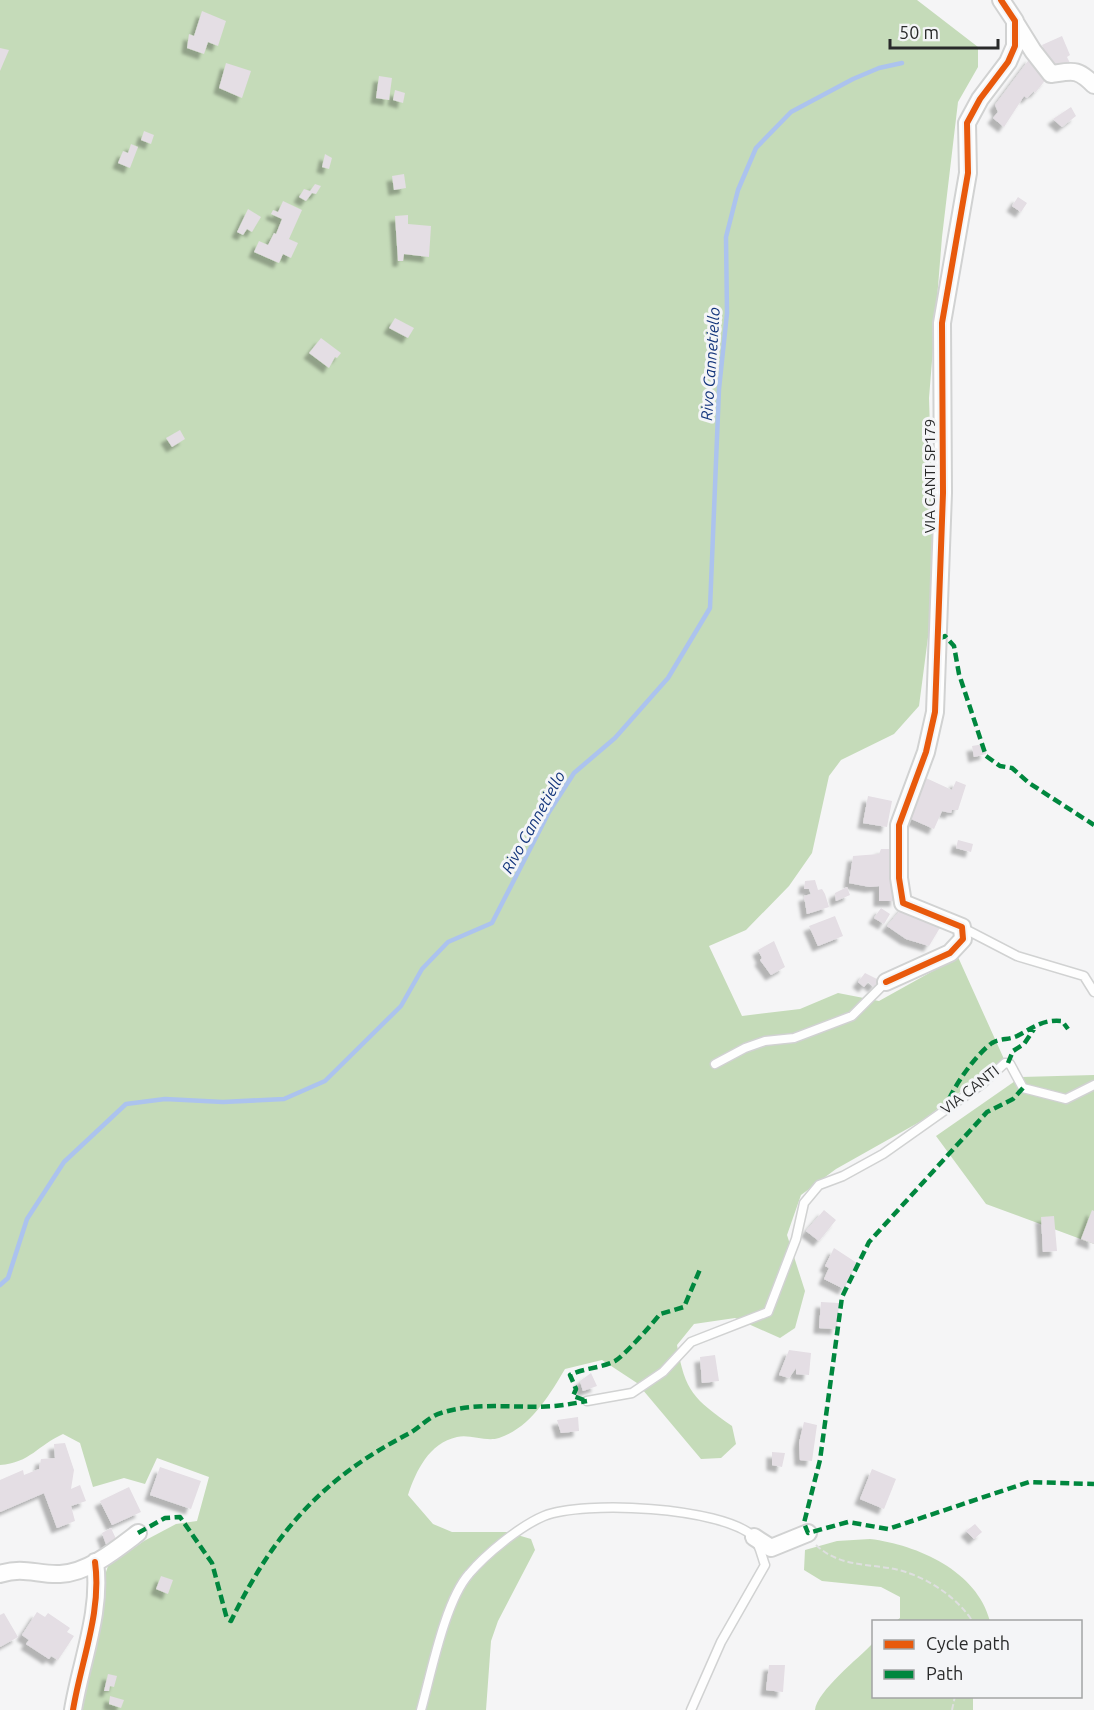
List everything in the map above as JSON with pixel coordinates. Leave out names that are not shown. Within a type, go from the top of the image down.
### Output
[{"type":"street","points":[[1001,0],[1051,74],[1070,70],[1083,74],[1094,85]]},
{"type":"street","name":"VIA CANTI SP179","points":[[962,927],[903,903],[899,878],[899,825],[926,752],[935,712],[943,493],[942,323],[968,173],[968,123],[980,99],[1008,62],[1015,46],[1014,21]]},
{"type":"street","points":[[886,982],[950,953],[963,939],[962,927]]},
{"type":"street","points":[[0,1574],[16,1569],[63,1574],[95,1562],[138,1533]]},
{"type":"street","points":[[754,1537],[771,1548],[808,1533]]},
{"type":"street","points":[[73,1710],[94,1616],[98,1580],[95,1562]]},
{"type":"lane","points":[[962,927],[1017,956],[1084,976],[1094,992]]},
{"type":"lane","points":[[715,1064],[745,1048],[765,1041],[794,1038],[852,1016],[886,982]]},
{"type":"lane","name":"VIA CANTI","points":[[587,1401],[632,1393],[663,1372],[691,1342],[768,1312],[795,1239],[804,1203],[819,1185],[843,1176],[883,1154],[982,1084],[1005,1063],[1010,1064],[1023,1088],[1044,1094],[1066,1099],[1094,1085]]},
{"type":"lane","points":[[421,1710],[455,1594],[469,1574],[524,1527],[546,1515],[575,1511],[653,1508],[732,1526],[754,1537],[765,1565],[721,1642],[691,1710]]},
{"type":"path","points":[[808,1533],[827,1555],[851,1563],[891,1568],[927,1581],[951,1597],[971,1620]]},
{"type":"green space","points":[[0,0],[917,0],[978,47],[978,67],[958,102],[942,237],[929,398],[935,584],[919,706],[894,734],[841,760],[829,776],[812,853],[789,886],[746,930],[709,946],[742,1016],[800,1009],[838,993],[879,1001],[958,957],[1004,1059],[923,1120],[836,1169],[801,1195],[787,1235],[805,1291],[795,1328],[780,1338],[735,1318],[694,1324],[677,1345],[684,1374],[693,1393],[708,1409],[732,1426],[736,1444],[721,1458],[701,1459],[637,1383],[602,1360],[565,1369],[538,1410],[510,1433],[494,1439],[467,1436],[447,1440],[425,1459],[408,1495],[433,1524],[452,1532],[507,1532],[531,1539],[535,1550],[498,1621],[491,1641],[486,1710],[78,1710],[103,1581],[108,1566],[144,1541],[176,1524],[197,1521],[209,1477],[157,1458],[145,1484],[124,1478],[93,1487],[80,1443],[63,1434],[19,1461],[0,1465]]},
{"type":"green space","points":[[1094,1075],[1094,1244],[986,1204],[936,1136],[1021,1077]]},
{"type":"green space","points":[[870,1539],[907,1547],[926,1554],[959,1575],[973,1588],[983,1603],[990,1620],[897,1620],[900,1618],[900,1597],[881,1587],[822,1581],[804,1570],[805,1550],[837,1541]]},
{"type":"green space","points":[[872,1644],[872,1698],[973,1698],[973,1710],[815,1710],[817,1702],[840,1675]]},
{"type":"building","points":[[202,11],[226,21],[218,46],[208,42],[204,54],[187,48],[189,34],[194,36]]},
{"type":"building","points":[[1062,36],[1070,55],[1067,57],[1070,63],[1054,70],[1042,45]]},
{"type":"building","points":[[0,48],[9,50],[0,71]]},
{"type":"building","points":[[1031,57],[1047,78],[1035,93],[1034,91],[1027,98],[1024,96],[1004,127],[993,118],[998,112],[995,105]]},
{"type":"building","points":[[226,63],[251,71],[242,98],[219,88]]},
{"type":"building","points":[[379,76],[392,78],[389,100],[376,98]]},
{"type":"building","points":[[395,90],[405,93],[403,103],[393,100]]},
{"type":"building","points":[[1071,107],[1076,116],[1062,127],[1053,119]]},
{"type":"building","points":[[144,131],[154,135],[151,144],[141,140]]},
{"type":"building","points":[[131,144],[138,147],[130,168],[118,163],[123,151],[128,153]]},
{"type":"building","points":[[325,154],[332,158],[329,169],[322,167]]},
{"type":"building","points":[[404,174],[406,188],[394,190],[392,176]]},
{"type":"building","points":[[315,184],[321,186],[316,194],[312,193],[306,201],[299,197],[304,189],[310,191]]},
{"type":"building","points":[[1018,197],[1027,203],[1021,212],[1012,206]]},
{"type":"building","points":[[283,201],[302,210],[289,239],[298,243],[291,258],[283,254],[279,263],[254,252],[259,241],[268,245],[274,233],[276,234],[282,219],[271,214],[273,210],[278,212]]},
{"type":"building","points":[[248,209],[261,217],[252,232],[247,229],[243,235],[237,232]]},
{"type":"building","points":[[408,215],[408,224],[431,226],[429,257],[404,254],[403,261],[398,261],[395,216]]},
{"type":"building","points":[[395,318],[414,328],[408,338],[389,328]]},
{"type":"building","points":[[321,338],[341,353],[337,358],[335,357],[329,368],[309,353]]},
{"type":"building","points":[[180,430],[185,439],[172,447],[166,438]]},
{"type":"building","points":[[984,744],[986,754],[974,757],[972,746]]},
{"type":"building","points":[[926,778],[952,790],[956,781],[966,785],[958,810],[952,810],[951,813],[942,811],[934,829],[909,818]]},
{"type":"building","points":[[868,796],[892,801],[887,827],[863,823]]},
{"type":"building","points":[[958,840],[973,844],[971,852],[956,848]]},
{"type":"building","points":[[881,849],[896,849],[896,901],[879,901],[879,886],[870,887],[849,883],[853,856],[879,854]]},
{"type":"building","points":[[815,880],[818,890],[822,889],[825,894],[829,907],[807,914],[804,896],[811,894],[809,889],[804,889],[805,881]]},
{"type":"building","points":[[847,887],[850,895],[836,901],[835,893]]},
{"type":"building","points":[[904,906],[941,926],[929,946],[906,939],[887,926]]},
{"type":"building","points":[[881,908],[890,914],[884,924],[874,918]]},
{"type":"building","points":[[835,916],[843,936],[818,946],[809,926]]},
{"type":"building","points":[[774,941],[785,967],[771,975],[760,960],[762,958],[758,950]]},
{"type":"building","points":[[865,973],[879,980],[874,987],[868,982],[864,987],[858,982]]},
{"type":"building","points":[[824,1210],[836,1220],[819,1241],[806,1231]]},
{"type":"building","points":[[1092,1210],[1094,1211],[1094,1244],[1081,1239]]},
{"type":"building","points":[[1054,1216],[1057,1251],[1043,1252],[1041,1217]]},
{"type":"building","points":[[834,1248],[857,1263],[844,1289],[824,1279],[829,1268],[825,1266]]},
{"type":"building","points":[[821,1302],[839,1303],[837,1329],[819,1328]]},
{"type":"building","points":[[789,1350],[811,1353],[809,1375],[796,1374],[796,1368],[789,1378],[779,1375]]},
{"type":"building","points":[[715,1355],[719,1381],[702,1383],[700,1357]]},
{"type":"building","points":[[591,1373],[597,1386],[583,1391],[580,1381]]},
{"type":"building","points":[[578,1417],[579,1431],[561,1433],[557,1420]]},
{"type":"building","points":[[804,1422],[817,1425],[812,1461],[800,1460],[799,1443]]},
{"type":"building","points":[[65,1443],[74,1470],[71,1489],[80,1485],[86,1501],[71,1506],[75,1521],[57,1528],[44,1493],[0,1512],[0,1480],[23,1470],[24,1475],[39,1469],[41,1459],[55,1458],[54,1444]]},
{"type":"building","points":[[772,1452],[785,1453],[782,1467],[772,1465]]},
{"type":"building","points":[[160,1467],[201,1481],[191,1509],[150,1495]]},
{"type":"building","points":[[872,1469],[896,1479],[884,1509],[860,1499]]},
{"type":"building","points":[[129,1487],[141,1512],[112,1525],[100,1501]]},
{"type":"building","points":[[975,1524],[982,1532],[974,1539],[966,1531]]},
{"type":"building","points":[[111,1528],[117,1541],[107,1547],[102,1533]]},
{"type":"building","points":[[161,1576],[173,1580],[168,1594],[156,1589]]},
{"type":"building","points":[[37,1612],[45,1617],[48,1613],[70,1628],[67,1632],[74,1636],[58,1660],[51,1656],[49,1659],[26,1644],[29,1640],[22,1635]]},
{"type":"building","points":[[4,1613],[18,1637],[0,1647],[0,1615]]},
{"type":"building","points":[[769,1665],[785,1665],[783,1692],[766,1690]]},
{"type":"building","points":[[108,1674],[117,1676],[114,1687],[110,1686],[109,1691],[104,1691]]},
{"type":"building","points":[[110,1696],[124,1700],[121,1708],[109,1704]]},
{"type":"waterway","name":"Rivo Cannetiello","points":[[0,1285],[8,1278],[27,1219],[64,1162],[126,1104],[165,1099],[223,1102],[284,1099],[325,1081],[401,1006],[422,969],[448,942],[492,923],[549,812],[574,773],[615,738],[668,678],[710,608],[719,389],[727,313],[726,237],[738,190],[756,148],[791,112],[853,79],[879,68],[902,63]]},
{"type":"marked path","points":[[939,639],[945,636],[954,646],[959,674],[986,756],[1000,766],[1012,768],[1029,783],[1094,825]]},
{"type":"marked path","points":[[944,1111],[964,1074],[992,1043],[1016,1037],[1039,1024],[1050,1021],[1062,1021],[1068,1029]]},
{"type":"marked path","points":[[1008,1063],[1013,1051],[1024,1044],[1034,1029]]},
{"type":"marked path","points":[[1023,1088],[1013,1099],[987,1112],[869,1242],[842,1297],[820,1460],[804,1523],[808,1533],[848,1522],[888,1529],[1029,1482],[1094,1484]]},
{"type":"marked path","points":[[584,1400],[573,1396],[576,1389],[570,1375],[615,1361],[632,1346],[660,1314],[684,1307],[701,1267]]},
{"type":"marked path","points":[[138,1533],[165,1518],[180,1517],[212,1563],[227,1619],[231,1621],[247,1590],[283,1535],[326,1489],[379,1450],[433,1417],[455,1409],[483,1406],[541,1407],[587,1401]]},
{"type":"cycle path","points":[[886,982],[950,953],[963,939],[962,927],[903,903],[899,878],[899,825],[926,752],[935,712],[943,493],[942,323],[968,173],[967,123],[980,99],[1008,62],[1015,46],[1015,21],[1001,0]]},
{"type":"cycle path","points":[[73,1710],[96,1599],[95,1562]]}]
